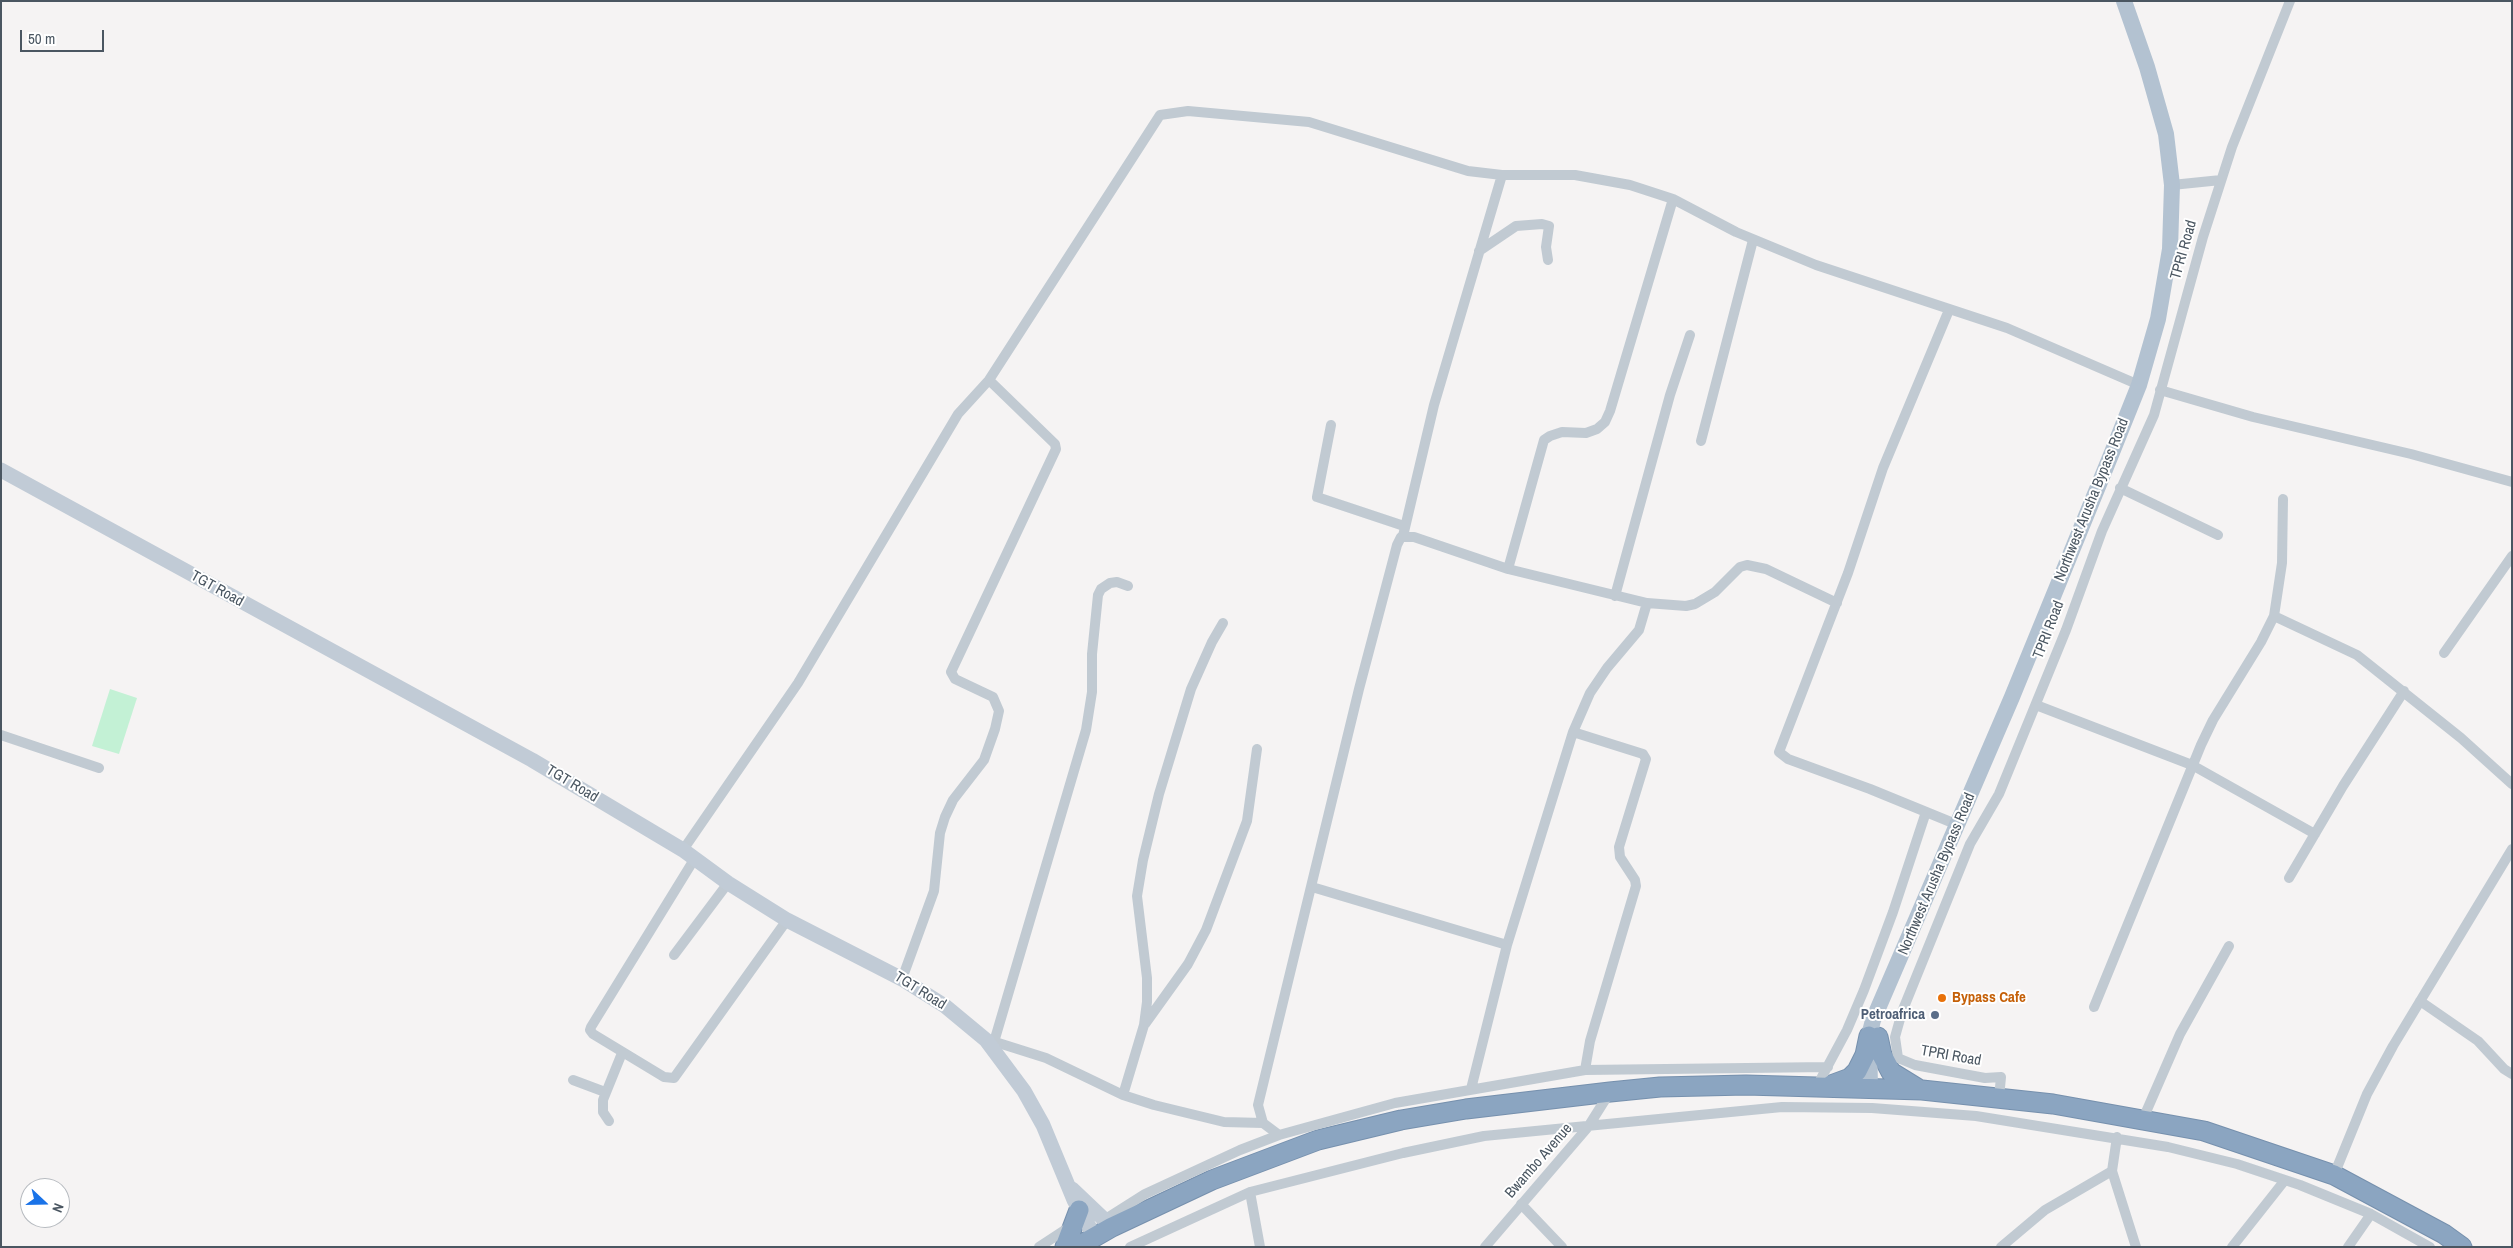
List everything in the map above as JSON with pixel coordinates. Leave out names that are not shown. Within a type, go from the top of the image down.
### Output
[{"type":"highway","points":[[1873,1037],[1891,1072],[1906,1083],[1922,1090]]},
{"type":"highway","points":[[1820,1086],[1840,1083],[1850,1078],[1857,1071],[1873,1037]]},
{"type":"highway","points":[[1077,1247],[1094,1237],[1108,1224],[1212,1180],[1318,1140],[1401,1120],[1457,1110],[1610,1092],[1689,1086],[1820,1086],[1922,1090],[2052,1104],[2143,1119],[2204,1132],[2334,1175],[2444,1234],[2462,1247]]},
{"type":"highway","points":[[1065,1247],[1076,1217]]},
{"type":"main road","name":"Northwest Arusha Bypass Road","points":[[1875,1089],[1873,1037],[1892,978],[1958,824],[2139,385],[2158,320],[2168,258],[2172,185],[2166,134],[2147,67],[2124,1]]},
{"type":"street","name":"TPRI Road","points":[[1999,1098],[2001,1077],[1985,1078],[1915,1065],[1898,1058],[1895,1037],[1902,1012],[1970,844],[1999,794],[2036,705],[2102,531],[2154,415],[2221,180],[2232,147],[2290,1]]},
{"type":"street","points":[[787,920],[674,1078],[664,1076],[622,1053],[593,1034],[590,1028],[689,854],[798,683],[958,414],[990,380],[1160,116],[1188,111],[1309,122],[1468,171],[1502,175],[1576,175],[1601,179],[1673,199],[1753,240],[1853,278],[2007,328],[2139,385]]},
{"type":"street","points":[[1263,1123],[1258,1105],[1359,689],[1397,545],[1404,531],[1434,405],[1502,175]]},
{"type":"street","points":[[2172,185],[2221,180]]},
{"type":"street","points":[[1508,569],[1544,440],[1562,432],[1586,433],[1597,430],[1608,416],[1673,199]]},
{"type":"street","points":[[1479,251],[1516,226],[1542,224],[1549,226],[1546,247],[1548,260]]},
{"type":"street","points":[[1701,441],[1753,240]]},
{"type":"street","points":[[1949,310],[1883,468],[1837,603],[1779,752],[1788,759],[1870,788],[1958,824]]},
{"type":"street","points":[[1615,596],[1670,395],[1690,334]]},
{"type":"street","points":[[902,979],[934,891],[940,832],[945,817],[953,800],[984,760],[999,711],[994,697],[955,679],[951,672],[1056,449],[1050,439],[990,380]]},
{"type":"street","points":[[2160,390],[2253,417],[2411,454],[2512,482]]},
{"type":"street","points":[[1331,425],[1317,498],[1404,531],[1414,537],[1508,569],[1647,603],[1686,606],[1695,604],[1715,592],[1740,567],[1747,564],[1766,569],[1837,603]]},
{"type":"street","name":"TGT Road","points":[[1,470],[532,760],[689,854],[728,883],[787,920],[902,979],[945,1006],[990,1040],[1024,1091],[1043,1125],[1066,1182],[1076,1217],[1094,1237]]},
{"type":"street","points":[[2120,488],[2218,534]]},
{"type":"street","points":[[2094,1007],[2192,765],[2213,720],[2261,642],[2274,616],[2282,563],[2283,499]]},
{"type":"street","points":[[2444,653],[2512,556]]},
{"type":"street","points":[[1128,586],[1117,582],[1110,583],[1101,589],[1098,595],[1093,645],[1092,692],[1086,730],[990,1040],[1046,1058],[1122,1095],[1224,1122],[1263,1123],[1280,1135]]},
{"type":"street","points":[[1471,1089],[1507,945],[1573,732],[1590,693],[1607,668],[1639,630],[1647,603]]},
{"type":"street","points":[[2274,616],[2357,655],[2404,691],[2512,784]]},
{"type":"street","points":[[1122,1095],[1144,1025],[1146,978],[1137,896],[1143,860],[1159,794],[1191,689],[1212,642],[1223,624]]},
{"type":"street","points":[[2289,878],[2343,786],[2404,691]]},
{"type":"street","points":[[2036,705],[2192,765],[2315,834]]},
{"type":"street","points":[[1573,732],[1643,754],[1646,759],[1619,847],[1620,857],[1635,880],[1636,886],[1590,1041],[1585,1070]]},
{"type":"street","points":[[1,735],[99,768]]},
{"type":"street","points":[[1144,1025],[1188,964],[1206,930],[1248,821],[1257,749]]},
{"type":"street","points":[[1820,1086],[1847,1030],[1867,981],[1893,912],[1926,812]]},
{"type":"street","points":[[2334,1175],[2368,1094],[2420,1001],[2512,849]]},
{"type":"street","points":[[674,955],[702,914],[728,883]]},
{"type":"street","points":[[1312,887],[1507,945]]},
{"type":"street","points":[[2143,1119],[2180,1034],[2229,946]]},
{"type":"street","points":[[2420,1001],[2478,1041],[2504,1069],[2512,1074]]},
{"type":"street","points":[[609,1121],[602,1107],[605,1092],[622,1053]]},
{"type":"street","points":[[1066,1182],[1108,1224],[1145,1194],[1280,1135],[1395,1103],[1585,1070],[1828,1067]]},
{"type":"street","points":[[573,1080],[605,1092]]},
{"type":"street","name":"Bwambo Avenue","points":[[1485,1247],[1588,1128],[1610,1092]]},
{"type":"street","points":[[1130,1247],[1250,1192],[1337,1168],[1484,1136],[1588,1128],[1782,1107],[1872,1108],[1976,1116],[2117,1137],[2237,1164],[2285,1180],[2371,1214],[2430,1247]]},
{"type":"street","points":[[2117,1137],[2112,1171],[2136,1247]]},
{"type":"street","points":[[2001,1247],[2044,1210],[2112,1171]]},
{"type":"street","points":[[2232,1247],[2285,1180]]},
{"type":"street","points":[[1250,1192],[1260,1247]]},
{"type":"street","points":[[1521,1204],[1562,1247]]},
{"type":"street","points":[[2348,1247],[2371,1214]]},
{"type":"street","points":[[1039,1247],[1076,1217]]},
{"type":"green space","points":[[110,689],[137,698],[119,754],[92,746]]},
{"type":"place","name":"Bypass Cafe","points":[[1942,998]]},
{"type":"place","name":"Petroafrica","points":[[1935,1015]]}]
